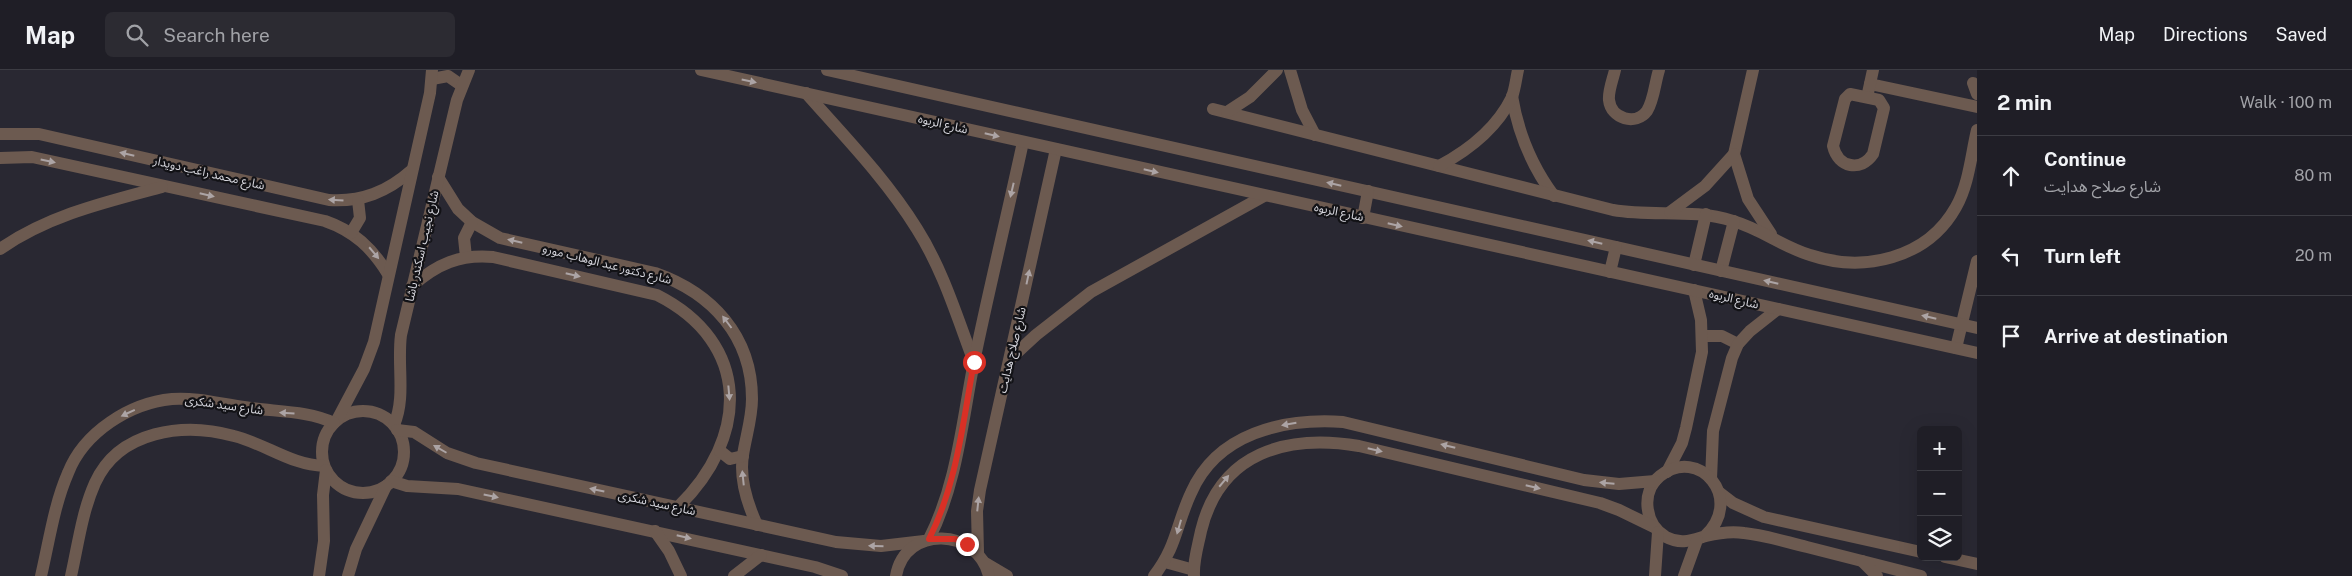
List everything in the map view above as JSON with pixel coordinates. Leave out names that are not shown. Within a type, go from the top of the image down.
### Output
[{"type":"street","name":"شارع نجيب اسكندر باشا","points":[[395,428],[401,398],[399,352],[412,286],[461,85],[469,70]]},
{"type":"street","name":"شارع الربوه","points":[[701,70],[724,72],[806,93],[1023,142],[1977,353]]},
{"type":"street","name":"شارع الربوه","points":[[827,70],[1977,328]]},
{"type":"street","points":[[1227,112],[1250,97],[1277,70]]},
{"type":"street","points":[[1290,70],[1302,110],[1315,135]]},
{"type":"street","points":[[1439,166],[1462,153],[1482,137],[1493,124],[1512,96],[1518,70]]},
{"type":"street","points":[[1615,70],[1609,95],[1611,108],[1620,117],[1632,119],[1644,114],[1648,109],[1658,70]]},
{"type":"street","points":[[1670,212],[1705,186],[1734,154],[1753,70]]},
{"type":"street","points":[[1867,97],[1873,70]]},
{"type":"street","points":[[319,576],[324,541],[323,495],[325,468],[323,443],[360,378],[374,342],[432,74],[448,76],[461,85]]},
{"type":"street","points":[[1870,84],[1977,107]]},
{"type":"street","points":[[806,93],[881,179],[918,230],[935,262],[974,362]]},
{"type":"street","points":[[1850,94],[1867,97],[1879,100],[1884,108],[1873,154],[1863,164],[1850,166],[1844,164],[1834,153],[1834,141],[1846,97],[1850,94]]},
{"type":"street","points":[[1512,96],[1526,148],[1543,181],[1554,196]]},
{"type":"street","points":[[1213,109],[1554,196],[1632,214],[1670,212],[1706,214],[1734,221],[1809,255],[1848,263],[1867,263],[1908,253],[1927,241],[1943,226],[1956,207],[1965,186],[1977,130]]},
{"type":"street","name":"شارع محمد راغب دويدار","points":[[0,134],[39,134],[329,200],[358,200],[378,194],[396,184],[412,170]]},
{"type":"street","points":[[896,576],[903,558],[912,548],[927,540],[940,517],[948,494],[974,362],[1023,142]]},
{"type":"street","name":"شارع صلاح هدايت","points":[[990,576],[981,558],[977,511],[980,490],[1056,149]]},
{"type":"street","points":[[1734,154],[1748,199],[1774,238]]},
{"type":"street","name":"شارع محمد راغب دويدار","points":[[0,158],[32,157],[325,221],[351,233],[366,244],[388,274]]},
{"type":"street","name":"شارع دكتور عبد الوهاب مورو","points":[[438,177],[447,194],[472,222],[500,238],[655,273],[678,281],[699,294],[718,310],[732,330],[743,351],[750,375],[752,399],[743,456],[745,492],[757,525]]},
{"type":"street","points":[[0,249],[44,224],[83,208],[166,186]]},
{"type":"street","points":[[1363,218],[1368,191]]},
{"type":"street","points":[[1010,360],[1036,335],[1091,292],[1264,196]]},
{"type":"street","points":[[351,233],[360,218],[358,200]]},
{"type":"street","points":[[1694,264],[1706,214]]},
{"type":"street","points":[[1721,271],[1734,221]]},
{"type":"street","points":[[466,257],[464,238],[472,222]]},
{"type":"street","points":[[1610,272],[1616,247]]},
{"type":"street","name":"شارع دكتور عبد الوهاب مورو","points":[[412,286],[428,272],[446,262],[466,257],[493,257],[657,294],[695,318],[710,336],[721,356],[728,377],[730,400],[728,422],[720,451],[709,472],[695,491],[678,507]]},
{"type":"street","points":[[1956,348],[1977,260]]},
{"type":"street","points":[[1667,472],[1686,428],[1702,352],[1703,336],[1694,290]]},
{"type":"street","points":[[1712,479],[1714,430],[1732,358],[1738,344],[1763,319],[1778,309]]},
{"type":"street","points":[[1703,336],[1722,336],[1738,344]]},
{"type":"street","name":"شارع سيد شكرى","points":[[42,576],[59,495],[68,470],[83,448],[101,429],[122,414],[147,404],[172,399],[199,400],[276,413],[307,414],[335,421]]},
{"type":"street","points":[[335,421],[348,414],[360,411],[373,412],[384,417],[395,428],[402,440],[402,462],[388,483],[356,548],[348,576]]},
{"type":"street","points":[[1154,576],[1165,562],[1174,545],[1191,492],[1212,460],[1226,446],[1257,432],[1282,424],[1302,421],[1343,422],[1584,480],[1619,484],[1655,480],[1667,472],[1678,468],[1690,468],[1702,472],[1712,479],[1720,492],[1733,503],[1764,517],[1917,551]]},
{"type":"street","name":"شارع سيد شكرى","points":[[395,428],[414,432],[447,453],[476,463],[757,525],[858,545],[904,545],[927,540],[955,539],[1007,576]]},
{"type":"street","points":[[71,576],[87,505],[96,482],[111,461],[127,445],[154,434],[179,430],[207,431],[234,436],[260,444],[298,463],[325,468],[342,487],[352,491],[364,492],[388,483],[458,489],[815,567],[842,576]]},
{"type":"street","points":[[1165,562],[1194,573],[1205,515],[1212,497],[1223,481],[1238,467],[1254,456],[1304,443],[1338,443],[1359,446],[1572,496],[1619,510],[1677,541],[1742,532],[1921,576]]},
{"type":"street","points":[[720,451],[730,459],[743,456]]},
{"type":"street","points":[[1655,480],[1647,500],[1647,511],[1656,529],[1655,576]]},
{"type":"street","points":[[1684,576],[1701,538],[1714,528],[1720,517],[1722,505],[1720,492]]},
{"type":"street","points":[[655,531],[669,550],[681,576]]},
{"type":"street","points":[[734,576],[761,555]]},
{"type":"street","points":[[1862,561],[1877,576]]},
{"type":"street","points":[[1962,561],[1977,564]]},
{"type":"route","points":[[967,544],[955,539],[942,537],[929,539],[940,517],[948,494],[974,362]]}]
